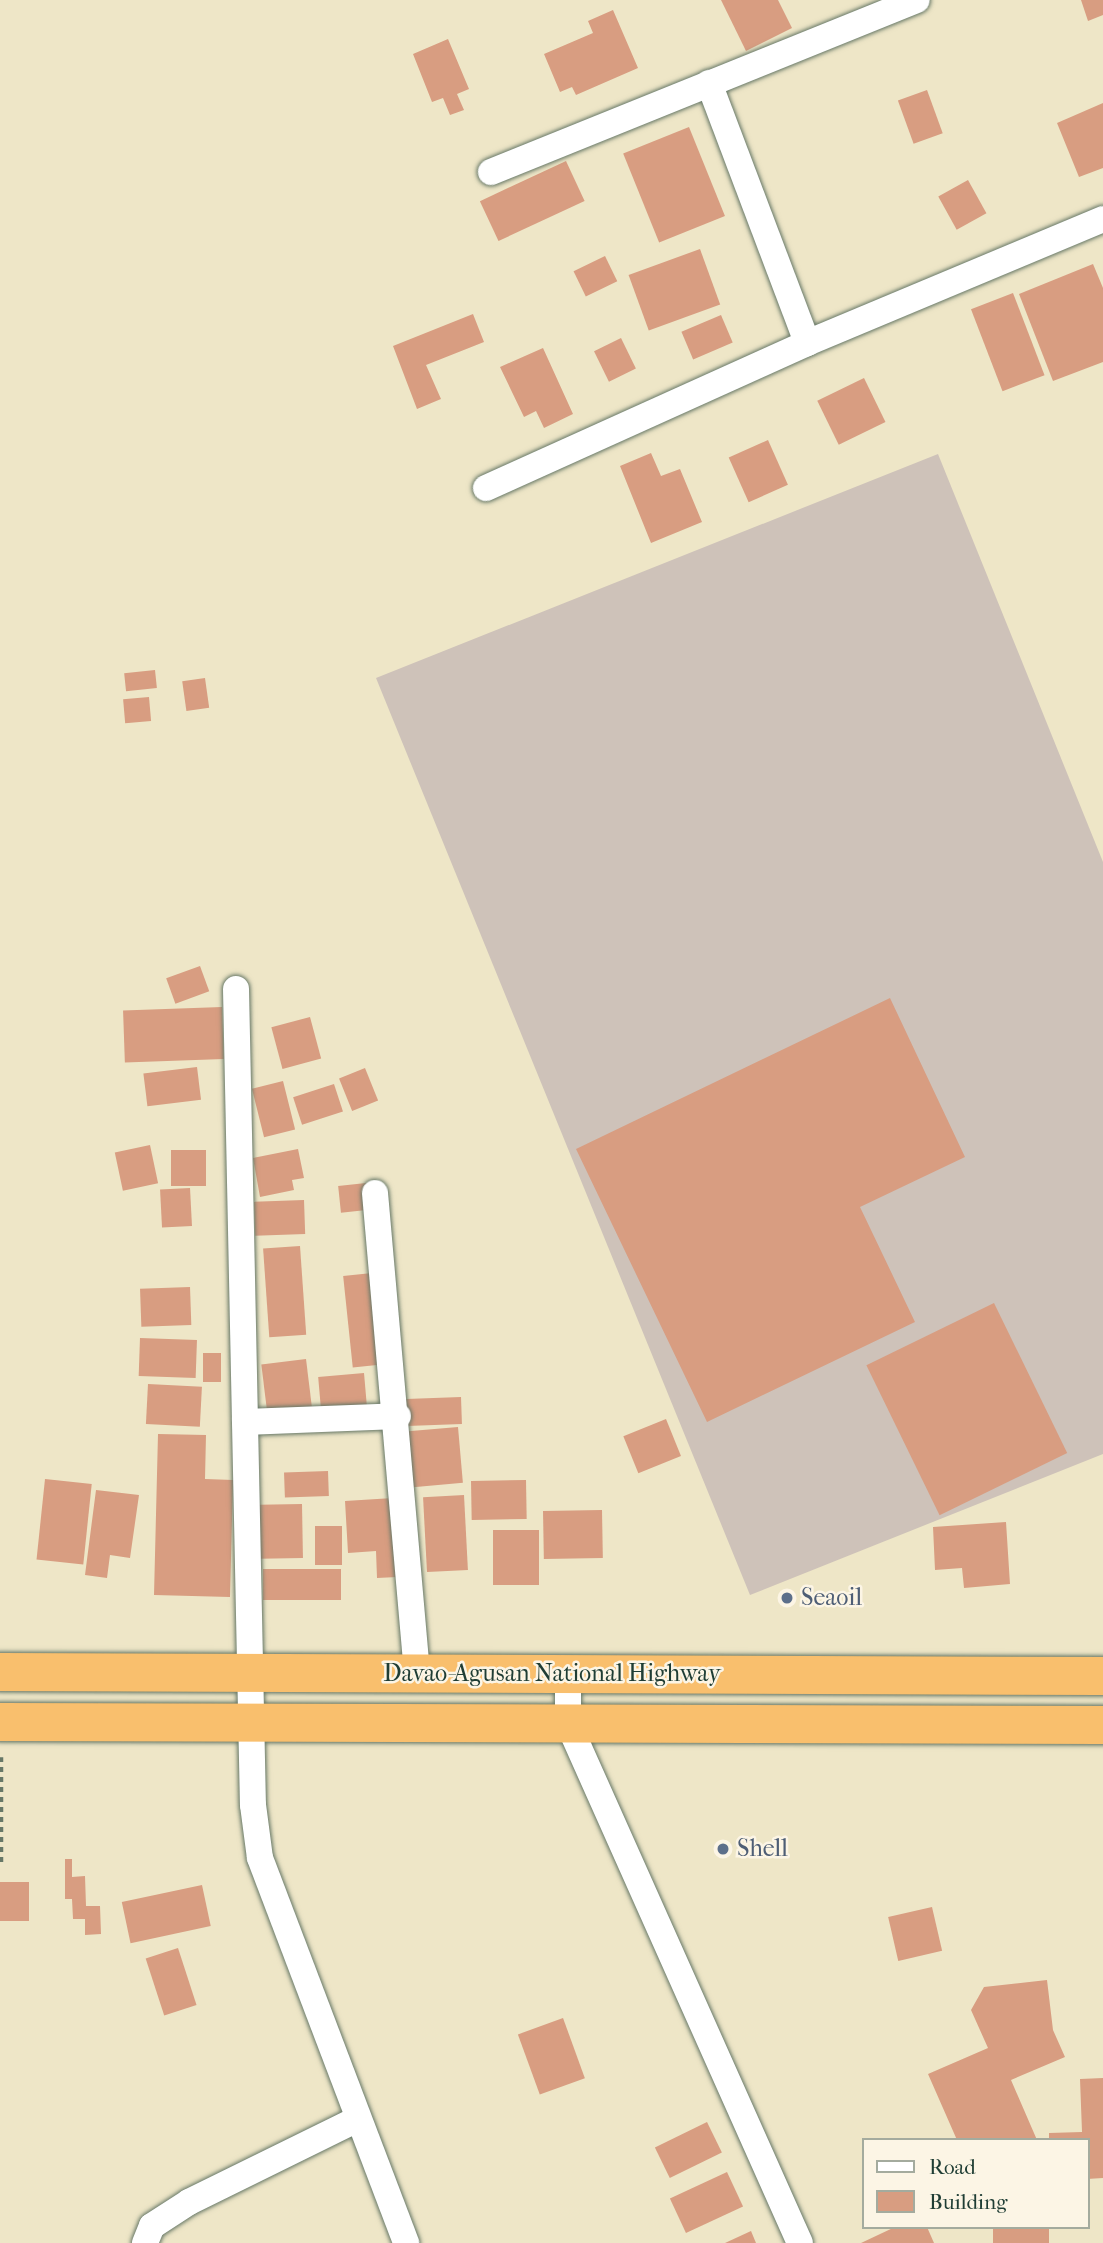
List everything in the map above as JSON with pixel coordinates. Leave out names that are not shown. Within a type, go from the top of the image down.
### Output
[{"type":"highway","name":"Davao-Agusan National Highway","points":[[0,1672],[1103,1676]]},
{"type":"highway","name":"Davao-Agusan National Highway","points":[[0,1721],[1103,1725]]},
{"type":"street","points":[[491,172],[917,0]]},
{"type":"street","points":[[709,83],[807,343]]},
{"type":"street","points":[[486,488],[807,343],[1103,219]]},
{"type":"street","points":[[236,989],[251,1722],[260,1858],[356,2120],[406,2243]]},
{"type":"street","points":[[375,1193],[398,1416],[417,1673]]},
{"type":"street","points":[[245,1422],[398,1416]]},
{"type":"street","points":[[568,1674],[568,1723],[800,2243]]},
{"type":"street","points":[[145,2243],[152,2226],[189,2202],[356,2120]]},
{"type":"path","points":[[0,1721],[1,1864]]},
{"type":"shaded area","points":[[938,454],[1103,862],[1103,1454],[750,1595],[376,678]]},
{"type":"building","points":[[721,0],[778,0],[792,28],[746,51]]},
{"type":"building","points":[[1081,0],[1103,0],[1103,15],[1088,21]]},
{"type":"building","points":[[613,10],[638,68],[576,95],[572,87],[560,92],[544,54],[593,33],[588,21]]},
{"type":"building","points":[[448,39],[469,89],[457,94],[464,110],[450,115],[443,98],[432,102],[413,54]]},
{"type":"building","points":[[927,90],[943,133],[914,144],[898,101]]},
{"type":"building","points":[[1103,103],[1103,168],[1079,177],[1057,123]]},
{"type":"building","points":[[689,127],[725,216],[659,243],[623,154]]},
{"type":"building","points":[[566,161],[585,201],[498,241],[480,201]]},
{"type":"building","points":[[968,180],[986,213],[957,230],[938,196]]},
{"type":"building","points":[[700,249],[720,304],[649,330],[629,275]]},
{"type":"building","points":[[605,256],[617,281],[586,297],[574,271]]},
{"type":"building","points":[[1093,264],[1103,288],[1103,362],[1053,381],[1019,294]]},
{"type":"building","points":[[1013,293],[1045,375],[1003,391],[971,309]]},
{"type":"building","points":[[473,314],[484,342],[426,365],[441,399],[417,409],[393,346]]},
{"type":"building","points":[[721,315],[733,343],[693,359],[681,332]]},
{"type":"building","points":[[621,338],[636,369],[609,382],[594,351]]},
{"type":"building","points":[[543,348],[573,414],[544,428],[536,411],[524,417],[500,367]]},
{"type":"building","points":[[864,378],[885,422],[839,445],[817,401]]},
{"type":"building","points":[[768,440],[788,485],[749,502],[729,457]]},
{"type":"building","points":[[651,453],[661,476],[680,469],[702,522],[651,543],[620,466]]},
{"type":"building","points":[[155,670],[157,688],[126,691],[124,673]]},
{"type":"building","points":[[205,678],[209,708],[186,711],[182,681]]},
{"type":"building","points":[[149,697],[151,721],[125,723],[123,699]]},
{"type":"building","points":[[200,966],[209,991],[175,1004],[166,978]]},
{"type":"building","points":[[890,998],[965,1157],[860,1207],[915,1322],[707,1422],[576,1149]]},
{"type":"building","points":[[222,1007],[224,1059],[125,1062],[123,1010]]},
{"type":"building","points":[[310,1017],[321,1059],[282,1069],[271,1027]]},
{"type":"building","points":[[197,1067],[201,1100],[147,1106],[143,1074]]},
{"type":"building","points":[[365,1068],[378,1100],[352,1111],[339,1078]]},
{"type":"building","points":[[283,1081],[295,1130],[264,1137],[252,1089]]},
{"type":"building","points":[[334,1084],[343,1112],[302,1125],[293,1097]]},
{"type":"building","points":[[150,1145],[158,1183],[123,1191],[115,1152]]},
{"type":"building","points":[[298,1149],[304,1178],[292,1180],[294,1190],[260,1197],[253,1158]]},
{"type":"building","points":[[171,1150],[206,1150],[206,1186],[171,1186]]},
{"type":"building","points":[[366,1183],[369,1210],[341,1213],[338,1186]]},
{"type":"building","points":[[190,1188],[192,1226],[162,1228],[160,1190]]},
{"type":"building","points":[[304,1200],[305,1234],[255,1236],[254,1202]]},
{"type":"building","points":[[300,1246],[306,1335],[269,1337],[263,1249]]},
{"type":"building","points":[[372,1273],[382,1364],[353,1368],[343,1276]]},
{"type":"building","points":[[190,1287],[191,1325],[141,1327],[140,1289]]},
{"type":"building","points":[[994,1303],[1067,1453],[940,1515],[866,1365]]},
{"type":"building","points":[[140,1338],[197,1340],[196,1378],[139,1376]]},
{"type":"building","points":[[203,1353],[221,1353],[221,1382],[203,1382]]},
{"type":"building","points":[[306,1359],[312,1407],[267,1412],[261,1364]]},
{"type":"building","points":[[364,1373],[367,1405],[321,1409],[318,1377]]},
{"type":"building","points":[[148,1384],[202,1387],[200,1427],[146,1424]]},
{"type":"building","points":[[461,1397],[462,1424],[407,1426],[406,1399]]},
{"type":"building","points":[[666,1419],[681,1456],[638,1473],[623,1436]]},
{"type":"building","points":[[458,1427],[463,1483],[413,1487],[408,1431]]},
{"type":"building","points":[[158,1434],[206,1435],[205,1479],[233,1480],[230,1597],[154,1595]]},
{"type":"building","points":[[328,1471],[329,1496],[285,1498],[284,1473]]},
{"type":"building","points":[[45,1479],[92,1484],[83,1564],[37,1560]]},
{"type":"building","points":[[526,1480],[527,1519],[472,1520],[471,1481]]},
{"type":"building","points":[[96,1490],[139,1495],[130,1558],[110,1555],[107,1578],[85,1575]]},
{"type":"building","points":[[464,1495],[468,1570],[427,1572],[423,1497]]},
{"type":"building","points":[[393,1498],[397,1577],[377,1578],[376,1551],[348,1553],[345,1501]]},
{"type":"building","points":[[302,1504],[303,1558],[260,1559],[259,1505]]},
{"type":"building","points":[[602,1510],[603,1558],[544,1559],[543,1511]]},
{"type":"building","points":[[1006,1522],[1010,1584],[964,1588],[962,1568],[935,1570],[933,1527]]},
{"type":"building","points":[[315,1526],[342,1526],[342,1565],[315,1565]]},
{"type":"building","points":[[493,1530],[539,1530],[539,1585],[493,1585]]},
{"type":"building","points":[[263,1569],[341,1569],[341,1600],[263,1600]]},
{"type":"building","points":[[65,1859],[72,1859],[72,1877],[85,1876],[86,1906],[100,1906],[101,1934],[85,1935],[85,1919],[73,1919],[72,1899],[65,1899]]},
{"type":"building","points":[[0,1882],[29,1882],[29,1921],[0,1921]]},
{"type":"building","points":[[202,1885],[211,1926],[131,1943],[122,1902]]},
{"type":"building","points":[[932,1907],[942,1951],[898,1961],[888,1917]]},
{"type":"building","points":[[178,1948],[197,2005],[164,2016],[146,1959]]},
{"type":"building","points":[[1047,1980],[1053,2030],[1065,2057],[1011,2080],[1036,2138],[956,2138],[928,2074],[988,2048],[971,2010],[984,1987]]},
{"type":"building","points":[[563,2018],[585,2078],[540,2095],[518,2034]]},
{"type":"building","points":[[1103,2078],[1103,2178],[1089,2179],[1089,2138],[1049,2138],[1049,2133],[1082,2132],[1080,2079]]},
{"type":"building","points":[[707,2122],[722,2153],[670,2178],[655,2147]]},
{"type":"building","points":[[727,2172],[743,2206],[686,2233],[670,2199]]},
{"type":"building","points":[[891,2229],[928,2229],[934,2243],[861,2243]]},
{"type":"building","points":[[993,2229],[1049,2229],[1049,2243],[993,2243]]},
{"type":"building","points":[[751,2231],[756,2243],[725,2243]]},
{"type":"place","name":"Seaoil","points":[[787,1598]]},
{"type":"place","name":"Shell","points":[[723,1849]]}]
